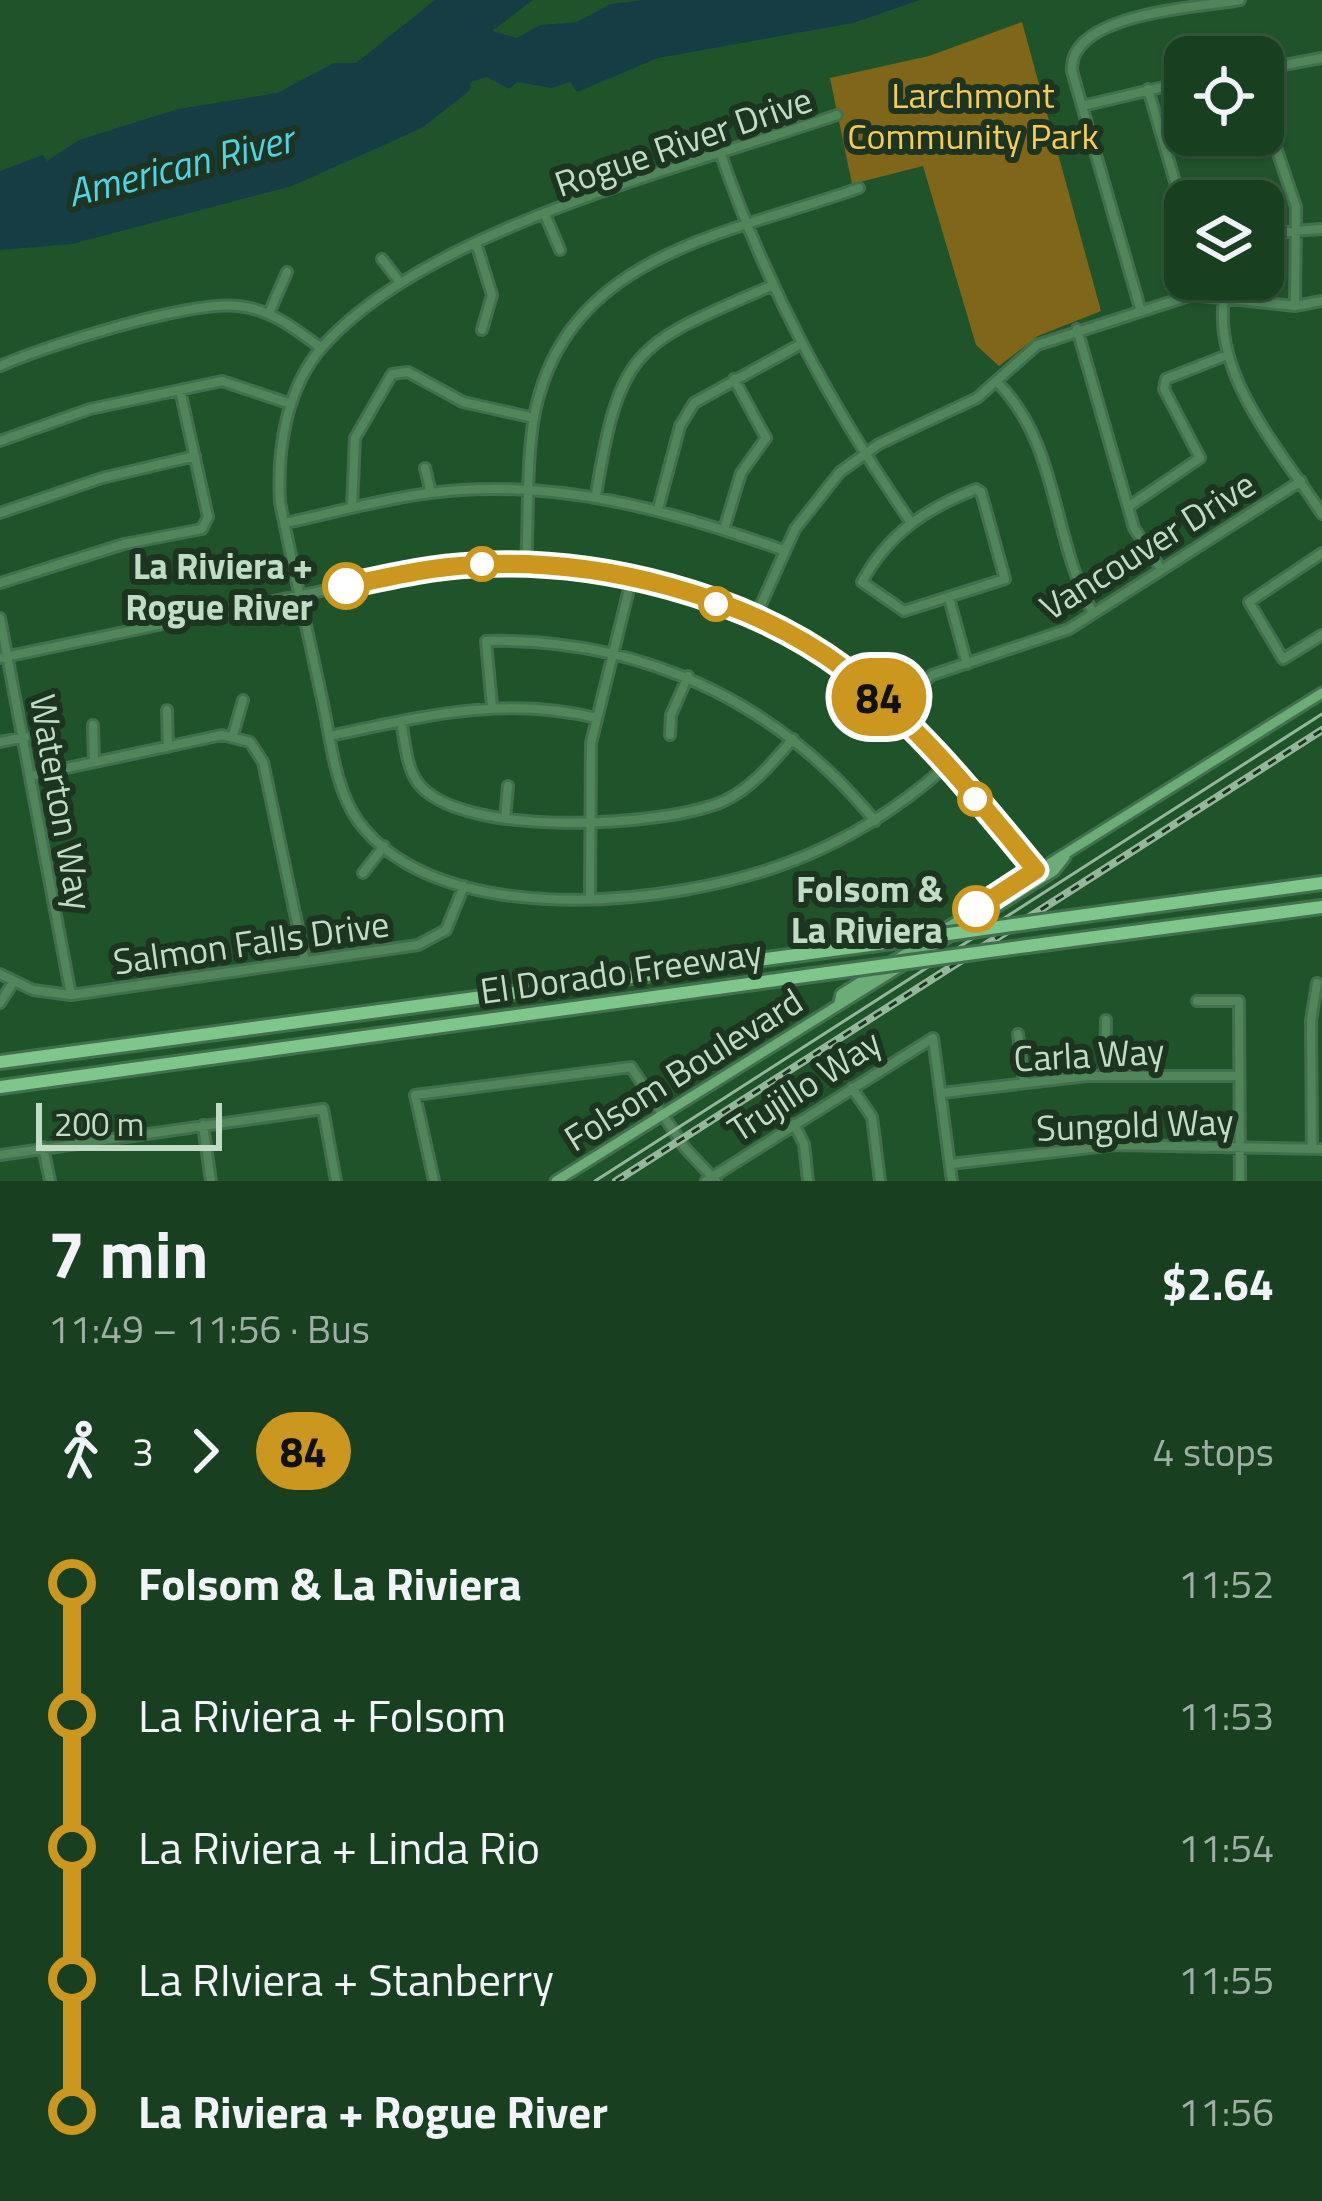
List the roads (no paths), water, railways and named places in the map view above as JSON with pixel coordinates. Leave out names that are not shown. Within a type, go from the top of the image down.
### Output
[{"type":"highway","name":"El Dorado Freeway","points":[[0,1062],[1322,884]]},
{"type":"highway","name":"El Dorado Freeway","points":[[0,1088],[1322,907]]},
{"type":"main road","name":"Folsom Boulevard","points":[[556,1181],[839,1003],[841,994],[1322,693]]},
{"type":"street","points":[[1140,308],[1072,61],[1085,36],[1130,20],[1240,0]]},
{"type":"street","points":[[1284,65],[1320,58],[1322,72]]},
{"type":"street","points":[[1082,106],[1164,86]]},
{"type":"street","points":[[1148,89],[1175,180]]},
{"type":"street","name":"Rogue River Drive","points":[[384,846],[348,805],[284,523],[278,461],[291,404],[321,348],[399,281],[476,243],[837,116]]},
{"type":"street","points":[[721,155],[746,227],[799,345],[863,455],[910,521]]},
{"type":"street","points":[[1278,156],[1296,207],[1295,306]]},
{"type":"street","points":[[526,564],[534,418],[567,333],[607,290],[642,264],[860,188]]},
{"type":"street","name":"Rogue River Drive","points":[[546,217],[560,250]]},
{"type":"street","points":[[1284,233],[1322,229]]},
{"type":"street","points":[[476,243],[492,295],[482,330]]},
{"type":"street","points":[[382,259],[399,281]]},
{"type":"street","points":[[269,313],[287,272]]},
{"type":"street","points":[[596,496],[613,401],[624,376],[645,350],[688,322],[771,286]]},
{"type":"street","points":[[755,618],[783,550],[812,501],[863,455],[977,398],[1037,346],[1172,300]]},
{"type":"street","points":[[1225,300],[1227,355],[1322,514]]},
{"type":"street","points":[[1235,300],[1295,306],[1322,302]]},
{"type":"street","points":[[0,366],[44,347],[201,306],[269,313],[321,348]]},
{"type":"street","points":[[1077,329],[1134,528],[1161,569]]},
{"type":"street","points":[[658,509],[684,416],[712,389],[799,345]]},
{"type":"street","points":[[1128,507],[1200,458],[1165,389],[1166,379],[1227,355]]},
{"type":"street","points":[[352,508],[356,437],[392,374],[409,372],[464,403],[534,418]]},
{"type":"street","points":[[724,529],[741,472],[766,438],[734,379]]},
{"type":"street","points":[[0,441],[90,409],[232,382],[291,404]]},
{"type":"street","points":[[997,382],[1032,424],[1077,580],[1093,613]]},
{"type":"street","points":[[0,583],[124,544],[202,529],[208,518],[180,390]]},
{"type":"street","points":[[0,513],[102,478],[195,456]]},
{"type":"street","points":[[424,468],[431,493]]},
{"type":"street","name":"Vancouver Drive","points":[[892,709],[932,675],[1039,643],[1093,613],[1301,481]]},
{"type":"street","points":[[284,523],[431,493],[530,491],[596,496],[658,509],[783,550]]},
{"type":"street","points":[[981,492],[1005,580],[904,610],[862,582],[874,559],[910,521],[960,496],[981,492]]},
{"type":"street","points":[[1322,553],[1249,602],[1283,659],[1322,635]]},
{"type":"street","points":[[4,657],[428,569],[526,564],[632,580],[755,618],[845,669],[892,709],[1039,874]]},
{"type":"street","points":[[590,898],[589,819],[596,718],[632,580]]},
{"type":"street","points":[[949,598],[967,664]]},
{"type":"street","name":"Waterton Way","points":[[0,618],[4,657],[34,775],[38,841],[71,995]]},
{"type":"street","points":[[492,706],[486,641],[536,641],[688,676],[746,704],[793,740],[874,821]]},
{"type":"street","points":[[670,735],[688,676]]},
{"type":"street","points":[[233,735],[243,700]]},
{"type":"street","points":[[330,736],[492,706],[596,718]]},
{"type":"street","points":[[167,710],[168,747]]},
{"type":"street","points":[[401,721],[410,768],[424,790],[455,810],[505,819],[676,814],[719,802],[756,780],[793,740]]},
{"type":"street","points":[[93,725],[94,762]]},
{"type":"street","points":[[34,775],[233,735],[250,742],[261,757],[305,962]]},
{"type":"street","points":[[0,742],[25,736]]},
{"type":"street","points":[[363,873],[384,846],[422,871],[464,886],[590,898],[664,894],[737,880],[818,851],[874,821],[945,767]]},
{"type":"street","points":[[505,819],[508,786]]},
{"type":"street","name":"Salmon Falls Drive","points":[[0,974],[42,992],[71,995],[431,941],[451,922],[464,886]]},
{"type":"street","points":[[0,1003],[14,981]]},
{"type":"street","points":[[1317,983],[1317,1149]]},
{"type":"street","points":[[1197,1001],[1240,1000],[1240,1181]]},
{"type":"street","points":[[1106,1020],[1106,1076]]},
{"type":"street","points":[[1018,1034],[1024,1083]]},
{"type":"street","name":"Trujillo Way","points":[[712,1180],[933,1038],[942,1093]]},
{"type":"street","points":[[434,1181],[415,1095],[631,1067],[712,1180]]},
{"type":"street","name":"Carla Way","points":[[942,1093],[1106,1076],[1240,1076]]},
{"type":"street","points":[[852,1088],[872,1117],[880,1181]]},
{"type":"street","points":[[942,1093],[952,1181]]},
{"type":"street","points":[[0,1155],[322,1109],[336,1181]]},
{"type":"street","points":[[794,1124],[804,1144],[808,1181]]},
{"type":"street","points":[[203,1126],[211,1181]]},
{"type":"street","name":"Sungold Way","points":[[950,1164],[1095,1146],[1317,1149]]},
{"type":"street","points":[[43,1147],[50,1181]]},
{"type":"water","name":"American River","points":[[435,0],[533,0],[492,31],[517,38],[540,25],[577,22],[610,4],[644,0],[920,0],[853,23],[658,58],[577,92],[570,82],[552,88],[517,82],[509,89],[487,77],[471,82],[469,91],[422,128],[292,186],[72,244],[0,250],[0,171],[43,155],[47,161],[79,140],[178,109],[277,93],[334,63],[356,63]]},
{"type":"tram line","points":[[595,1181],[1322,714]]},
{"type":"railway","points":[[616,1181],[1322,730]]},
{"type":"place","name":"La Riviera + Rogue River","points":[[346,586]]},
{"type":"place","name":"Folsom & La Riviera","points":[[976,909]]},
{"type":"park label","name":"Larchmont Community Park","points":[[973,114]]}]
